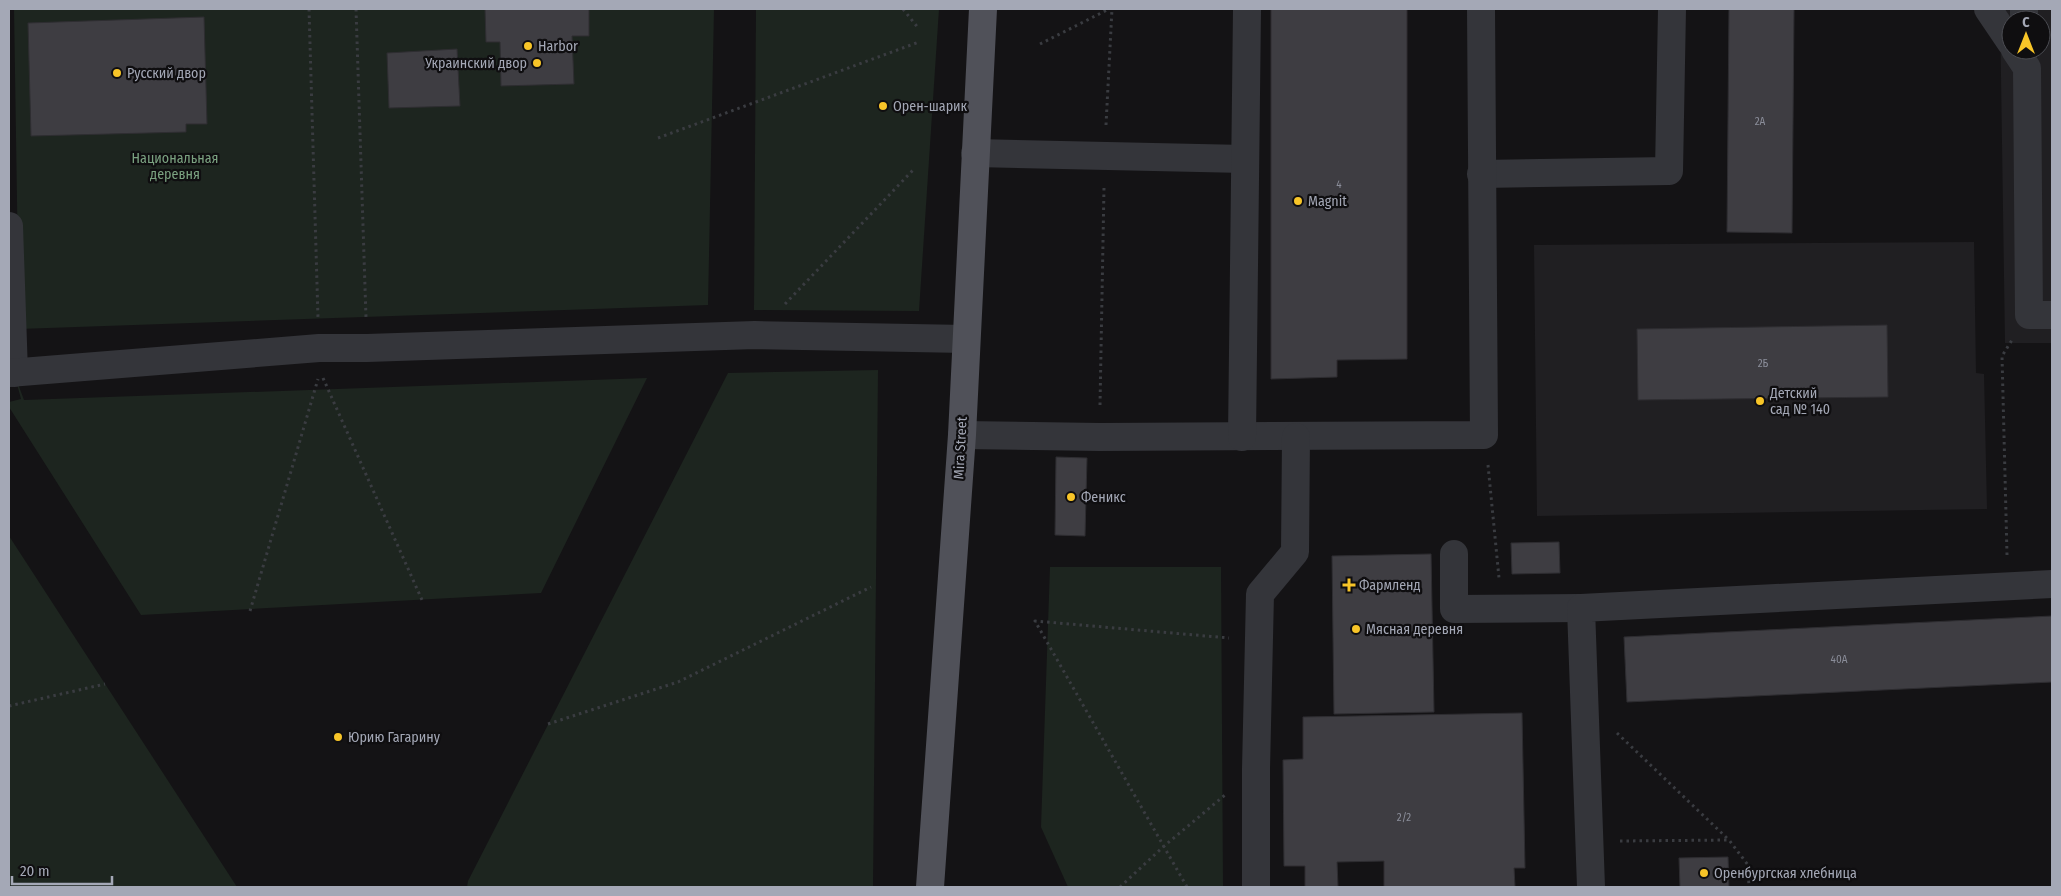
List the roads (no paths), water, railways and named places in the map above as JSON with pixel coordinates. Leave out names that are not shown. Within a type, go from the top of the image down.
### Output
[{"type":"main road","name":"Mira Street","points":[[930,887],[962,435],[983,9]]},
{"type":"lane","points":[[1242,437],[1247,9]]},
{"type":"lane","points":[[962,435],[1100,438],[1484,435],[1481,9]]},
{"type":"lane","points":[[1481,174],[1669,171],[1672,9]]},
{"type":"lane","points":[[1988,9],[2001,28]]},
{"type":"lane","points":[[2023,60],[2041,315]]},
{"type":"lane","points":[[975,153],[1245,159]]},
{"type":"lane","points":[[9,226],[11,373],[320,348],[755,335],[966,339]]},
{"type":"lane","points":[[1256,887],[1256,769],[1260,594],[1295,552],[1296,437]]},
{"type":"lane","points":[[1454,554],[1454,610],[1582,608],[2052,584]]},
{"type":"lane","points":[[1582,608],[1591,887]]},
{"type":"place","name":"Harbor","points":[[528,46]]},
{"type":"place","name":"Украинский двор","points":[[537,63]]},
{"type":"place","name":"Русский двор","points":[[117,73]]},
{"type":"place","name":"Орен-шарик","points":[[883,106]]},
{"type":"place","name":"Magnit","points":[[1298,201]]},
{"type":"place","name":"Детский сад № 140","points":[[1760,401]]},
{"type":"place","name":"Феникс","points":[[1071,497]]},
{"type":"place","name":"Фармленд","points":[[1349,585]]},
{"type":"place","name":"Мясная деревня","points":[[1356,629]]},
{"type":"place","name":"Юрию Гагарину","points":[[338,737]]},
{"type":"place","name":"Оренбургская хлебница","points":[[1704,873]]},
{"type":"park label","name":"Национальная деревня","points":[[175,166]]}]
